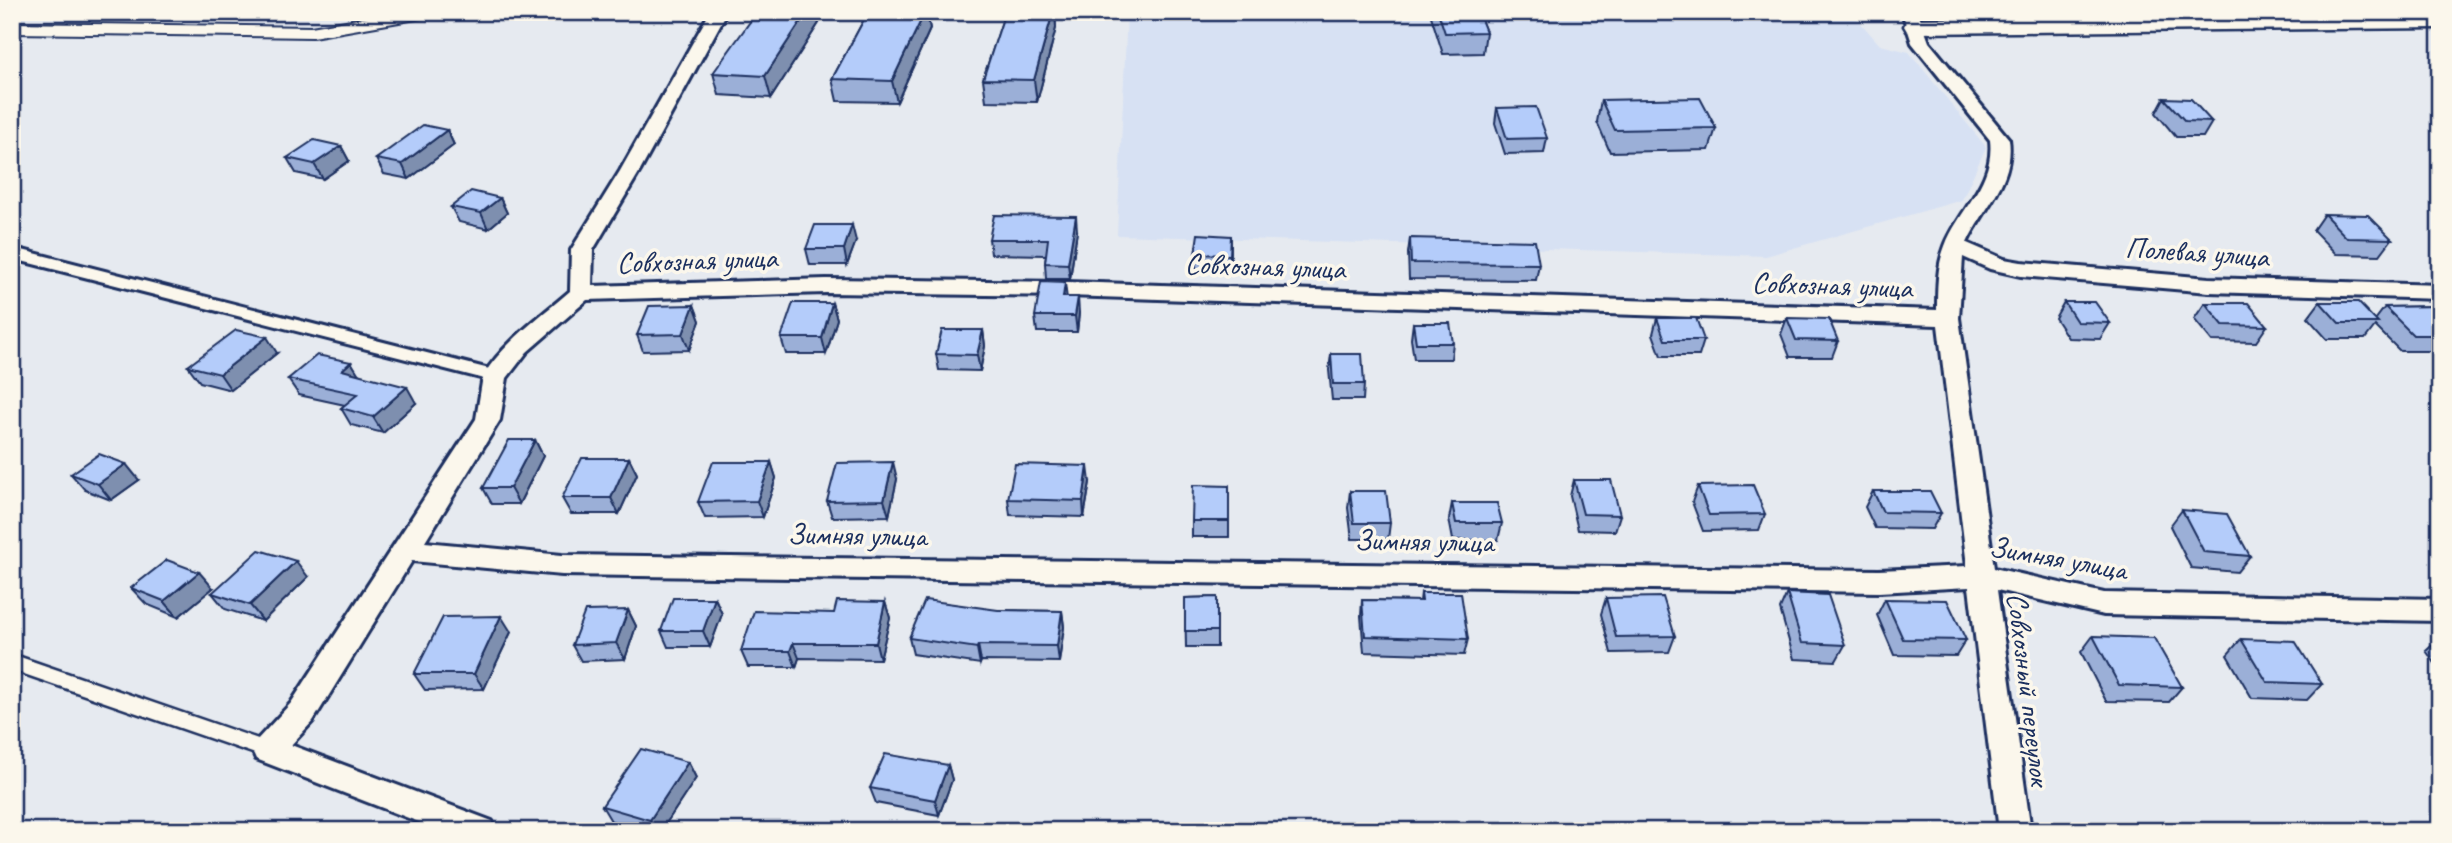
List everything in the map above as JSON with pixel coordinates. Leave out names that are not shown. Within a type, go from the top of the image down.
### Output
[{"type":"street","points":[[481,831],[267,750],[302,712],[488,420],[495,376],[519,347],[581,293],[582,250],[719,12]]},
{"type":"street","points":[[1913,19],[2440,21]]},
{"type":"street","name":"Совхозный переулок","points":[[1913,19],[1921,43],[1999,138],[2003,152],[2000,170],[1955,246],[1949,272],[1948,318],[2015,831]]},
{"type":"street","name":"Полевая улица","points":[[1955,246],[1998,264],[2021,269],[2208,285],[2440,292]]},
{"type":"street","name":"Совхозная улица","points":[[581,293],[826,286],[1067,289],[1948,318]]},
{"type":"street","name":"Зимняя улица","points":[[405,550],[562,565],[1879,581],[1983,576],[2104,604],[2440,610]]},
{"type":"lane","points":[[12,28],[312,32],[427,12]]},
{"type":"lane","points":[[12,253],[495,376]]},
{"type":"lane","points":[[12,662],[267,750]]},
{"type":"shaded area","points":[[1127,12],[1851,12],[1880,45],[1909,52],[1986,147],[1962,200],[1766,256],[1117,235]]},
{"type":"building","points":[[757,12],[807,12],[765,76],[713,73]]},
{"type":"building","points":[[868,12],[925,12],[892,81],[832,79]]},
{"type":"building","points":[[1005,12],[1053,12],[1034,80],[983,79]]},
{"type":"building","points":[[1438,12],[1478,12],[1486,32],[1445,33]]},
{"type":"building","points":[[1700,98],[1716,128],[1615,130],[1601,100]]},
{"type":"building","points":[[2164,98],[2191,99],[2212,122],[2185,121]]},
{"type":"building","points":[[1536,107],[1547,138],[1507,139],[1497,108]]},
{"type":"building","points":[[423,125],[447,130],[402,164],[376,159]]},
{"type":"building","points":[[314,140],[341,146],[314,164],[287,158]]},
{"type":"building","points":[[471,191],[500,198],[481,213],[451,207]]},
{"type":"building","points":[[2324,214],[2368,215],[2392,239],[2347,238]]},
{"type":"building","points":[[994,215],[1076,216],[1068,264],[1045,263],[1048,239],[989,239]]},
{"type":"building","points":[[815,225],[852,225],[844,249],[806,249]]},
{"type":"building","points":[[1198,234],[1231,236],[1230,255],[1195,254]]},
{"type":"building","points":[[1410,238],[1535,241],[1539,264],[1411,263]]},
{"type":"building","points":[[1041,282],[1065,283],[1063,297],[1078,297],[1075,316],[1035,316]]},
{"type":"building","points":[[2064,302],[2095,302],[2110,323],[2077,322]]},
{"type":"building","points":[[2320,302],[2358,302],[2378,323],[2339,323]]},
{"type":"building","points":[[793,303],[832,303],[822,338],[781,338]]},
{"type":"building","points":[[2205,303],[2248,303],[2267,326],[2223,325]]},
{"type":"building","points":[[694,305],[683,334],[637,335],[649,306]]},
{"type":"building","points":[[2440,306],[2440,335],[2413,335],[2385,307]]},
{"type":"building","points":[[1657,318],[1696,318],[1704,340],[1665,340]]},
{"type":"building","points":[[1787,318],[1829,319],[1838,341],[1796,340]]},
{"type":"building","points":[[1413,323],[1450,323],[1453,343],[1416,343]]},
{"type":"building","points":[[236,330],[267,337],[220,374],[188,366]]},
{"type":"building","points":[[942,330],[983,330],[977,355],[936,354]]},
{"type":"building","points":[[1331,354],[1362,354],[1364,384],[1333,384]]},
{"type":"building","points":[[317,355],[351,362],[342,370],[407,387],[373,417],[341,408],[358,394],[288,379]]},
{"type":"building","points":[[509,440],[535,440],[510,488],[483,488]]},
{"type":"building","points":[[99,454],[126,464],[98,484],[71,474]]},
{"type":"building","points":[[582,458],[629,458],[611,498],[562,498]]},
{"type":"building","points":[[713,462],[771,462],[757,501],[698,502]]},
{"type":"building","points":[[893,462],[884,500],[827,501],[837,463]]},
{"type":"building","points":[[1015,464],[1088,466],[1083,501],[1008,499]]},
{"type":"building","points":[[1574,480],[1611,480],[1620,515],[1583,514]]},
{"type":"building","points":[[1193,485],[1229,486],[1229,521],[1192,521]]},
{"type":"building","points":[[1753,485],[1765,514],[1709,515],[1698,486]]},
{"type":"building","points":[[1350,491],[1386,491],[1390,523],[1354,523]]},
{"type":"building","points":[[1873,491],[1930,491],[1941,513],[1883,512]]},
{"type":"building","points":[[1452,503],[1497,503],[1502,523],[1456,523]]},
{"type":"building","points":[[2182,510],[2227,514],[2250,556],[2204,552]]},
{"type":"building","points":[[259,550],[296,561],[250,605],[212,593]]},
{"type":"building","points":[[167,560],[199,572],[164,601],[131,588]]},
{"type":"building","points":[[1421,593],[1461,593],[1468,639],[1365,636],[1362,600],[1422,601]]},
{"type":"building","points":[[1787,593],[1828,595],[1845,645],[1802,643]]},
{"type":"building","points":[[1217,597],[1217,631],[1185,631],[1185,598]]},
{"type":"building","points":[[1663,597],[1675,636],[1616,637],[1606,598]]},
{"type":"building","points":[[673,598],[715,598],[703,631],[661,631]]},
{"type":"building","points":[[1885,599],[1947,600],[1966,640],[1903,639]]},
{"type":"building","points":[[925,600],[998,610],[1062,611],[1057,646],[978,645],[977,648],[909,638]]},
{"type":"building","points":[[837,601],[885,602],[876,643],[793,643],[790,651],[741,651],[754,611],[834,613]]},
{"type":"building","points":[[628,610],[616,643],[572,645],[585,611]]},
{"type":"building","points":[[501,616],[474,674],[414,674],[443,617]]},
{"type":"building","points":[[2093,636],[2154,638],[2182,687],[2119,685]]},
{"type":"building","points":[[2241,639],[2295,641],[2322,684],[2267,682]]},
{"type":"building","points":[[641,749],[688,762],[650,820],[602,806]]},
{"type":"building","points":[[885,754],[948,765],[935,800],[870,788]]}]
